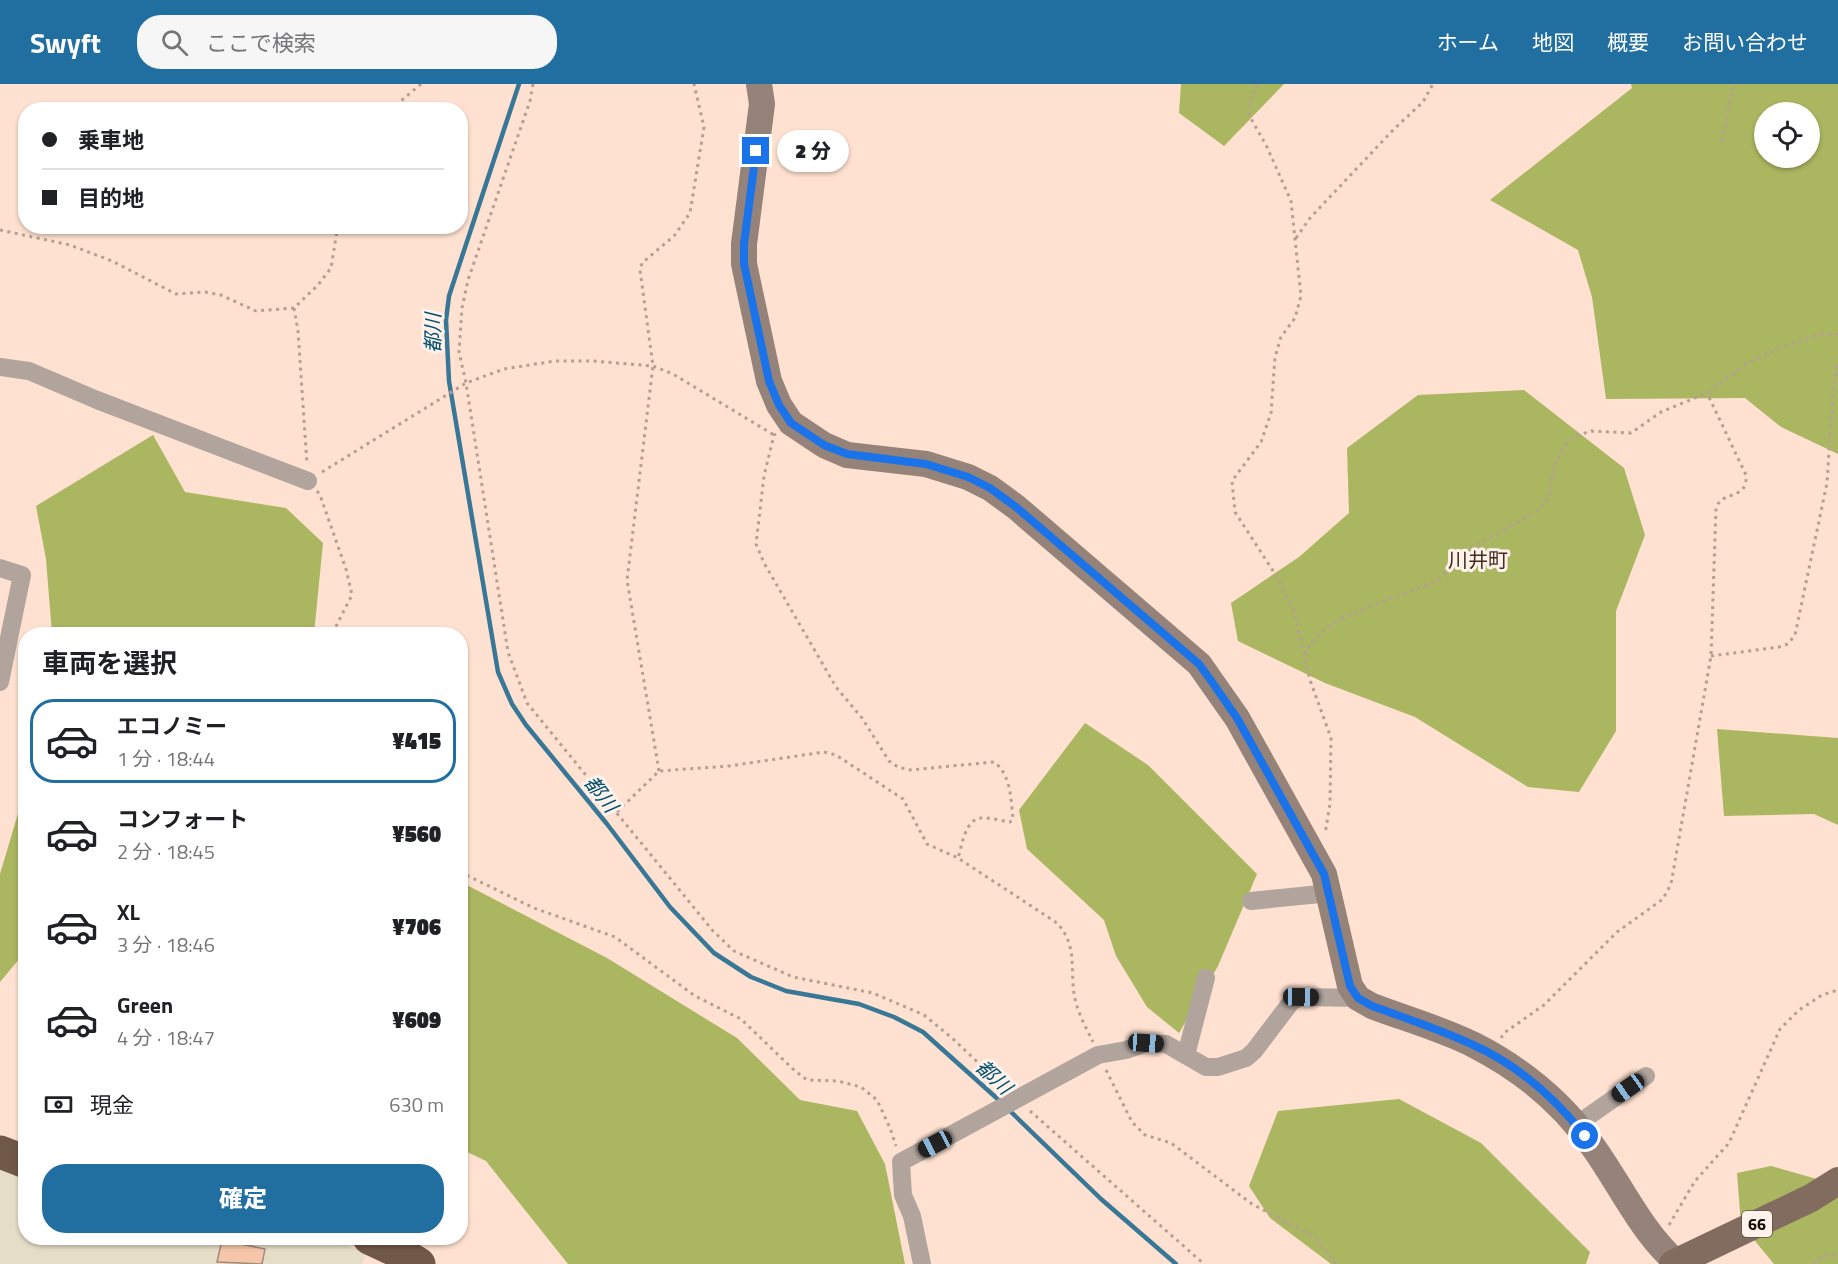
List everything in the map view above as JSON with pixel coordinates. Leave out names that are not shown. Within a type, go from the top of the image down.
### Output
[{"type":"highway","points":[[0,1152],[18,1159]]},
{"type":"highway","points":[[384,1245],[418,1264]]},
{"type":"main road","name":"66","points":[[1671,1259],[1811,1198],[1838,1181]]},
{"type":"street","points":[[759,84],[762,104],[744,244],[744,264],[769,381],[779,405],[791,423],[824,445],[847,454],[926,464],[968,477],[990,488],[1016,507],[1199,664],[1237,718],[1324,874],[1350,986],[1358,998],[1372,1006],[1473,1044],[1521,1072],[1543,1090],[1562,1108],[1594,1148],[1671,1259]]},
{"type":"street","points":[[0,367],[29,371],[97,400],[308,481]]},
{"type":"street","points":[[0,568],[22,574],[4,644],[0,682]]},
{"type":"street","points":[[1251,901],[1330,893]]},
{"type":"street","points":[[1186,1055],[1206,978]]},
{"type":"street","points":[[922,1264],[912,1216],[903,1195],[901,1162],[1098,1055],[1126,1050],[1146,1043],[1166,1044],[1206,1067],[1218,1067],[1246,1058],[1254,1051],[1292,1001],[1301,997],[1358,998]]},
{"type":"street","points":[[1576,1125],[1646,1076]]},
{"type":"path","points":[[400,102],[421,84]]},
{"type":"path","points":[[533,84],[530,101],[468,280],[462,308],[459,352],[466,383],[508,652],[527,703],[713,931],[734,951],[793,977],[873,993],[924,1015],[1204,1264]]},
{"type":"path","points":[[659,771],[627,580],[653,366],[640,270],[642,263],[675,236],[690,213],[704,127],[693,84]]},
{"type":"path","points":[[1257,84],[1249,115],[1267,147],[1291,201],[1300,296],[1295,318],[1281,337],[1275,357],[1271,413],[1261,442],[1232,481],[1234,512],[1277,577],[1294,611],[1310,680],[1331,738],[1330,804],[1323,847],[1315,857]]},
{"type":"path","points":[[1296,238],[1310,218],[1394,129],[1423,102],[1433,84]]},
{"type":"path","points":[[1722,141],[1734,84]]},
{"type":"path","points":[[0,230],[70,246],[101,257],[176,294],[205,292],[256,310],[294,308],[318,285],[331,268],[337,234]]},
{"type":"path","points":[[294,308],[298,331],[308,481],[320,495],[346,569],[352,596],[336,627]]},
{"type":"path","points":[[1304,655],[1314,640],[1331,624],[1437,581],[1471,549],[1536,512],[1548,499],[1555,465],[1564,446],[1576,436],[1591,430],[1631,433],[1661,412],[1707,393],[1746,364],[1784,346],[1822,334],[1838,334]]},
{"type":"path","points":[[308,481],[466,383],[504,369],[555,361],[593,361],[653,366],[681,379],[774,435],[764,476],[756,544],[764,562],[836,687],[862,718],[889,760],[898,767],[910,770],[994,762],[1000,766],[1010,789],[1013,819],[1010,822],[980,818],[974,820],[968,826],[958,858]]},
{"type":"path","points":[[1711,657],[1779,647],[1788,644],[1794,635],[1827,483],[1833,389],[1838,361]]},
{"type":"path","points":[[1490,1054],[1504,1034],[1544,1005],[1617,932],[1663,899],[1671,884],[1711,657],[1716,508],[1719,502],[1726,497],[1739,493],[1746,481],[1746,475],[1707,393]]},
{"type":"path","points":[[617,812],[659,771],[729,766],[824,752],[836,755],[903,799],[927,844],[958,858],[1057,924],[1066,933],[1071,945],[1076,1003],[1098,1055],[1132,1122],[1145,1135],[1171,1143],[1252,1204],[1315,1237],[1336,1264]]},
{"type":"path","points":[[468,876],[534,908],[615,937],[695,996],[741,1019],[807,1080],[838,1081],[861,1087],[877,1100],[890,1128],[901,1162]]},
{"type":"path","points":[[1671,1259],[1695,1181],[1729,1143],[1780,1029],[1799,1010],[1822,995],[1838,990]]},
{"type":"path","points":[[1813,1264],[1824,1256],[1838,1254]]},
{"type":"shaded area","points":[[0,1170],[18,1174],[18,1245],[347,1245],[366,1254],[362,1264],[0,1264]]},
{"type":"green space","points":[[1181,84],[1284,84],[1224,146],[1179,113]]},
{"type":"green space","points":[[1631,84],[1838,84],[1838,454],[1781,427],[1745,398],[1606,399],[1592,297],[1578,250],[1490,200],[1632,88]]},
{"type":"green space","points":[[1524,390],[1624,468],[1645,535],[1616,611],[1616,731],[1579,792],[1528,787],[1415,717],[1325,683],[1238,641],[1231,603],[1299,557],[1349,513],[1347,448],[1418,395]]},
{"type":"green space","points":[[153,435],[185,492],[286,508],[323,543],[315,627],[51,627],[46,559],[36,506]]},
{"type":"green space","points":[[1085,723],[1148,765],[1257,874],[1218,966],[1179,1033],[1147,1007],[1116,956],[1104,920],[1027,849],[1019,810]]},
{"type":"green space","points":[[1717,729],[1838,738],[1838,825],[1814,814],[1724,816]]},
{"type":"green space","points":[[18,814],[18,960],[0,982],[0,874]]},
{"type":"green space","points":[[468,886],[607,958],[737,1038],[800,1100],[857,1111],[885,1164],[905,1264],[568,1264],[486,1161],[468,1152]]},
{"type":"green space","points":[[1399,1099],[1481,1143],[1590,1252],[1586,1264],[1331,1264],[1270,1218],[1249,1186],[1278,1111]]},
{"type":"green space","points":[[1771,1166],[1838,1185],[1838,1264],[1774,1264],[1741,1224],[1737,1173]]},
{"type":"building","points":[[221,1245],[246,1245],[265,1249],[262,1264],[217,1262]]},
{"type":"waterway","name":"都川","points":[[519,84],[449,296],[446,320],[449,381],[498,672],[512,704],[526,725],[607,824],[670,907],[714,953],[751,977],[786,991],[859,1004],[894,1017],[923,1032],[1001,1102]]},
{"type":"waterway","name":"都川","points":[[1009,1110],[1101,1199],[1176,1264]]},
{"type":"district","name":"川井町","points":[[1478,560]]},
{"type":"route","points":[[756,151],[744,244],[744,264],[769,381],[779,405],[791,423],[824,445],[847,454],[926,464],[968,477],[990,488],[1016,507],[1199,664],[1237,718],[1324,874],[1350,986],[1358,998],[1372,1006],[1473,1044],[1521,1072],[1562,1108],[1585,1136]]}]
